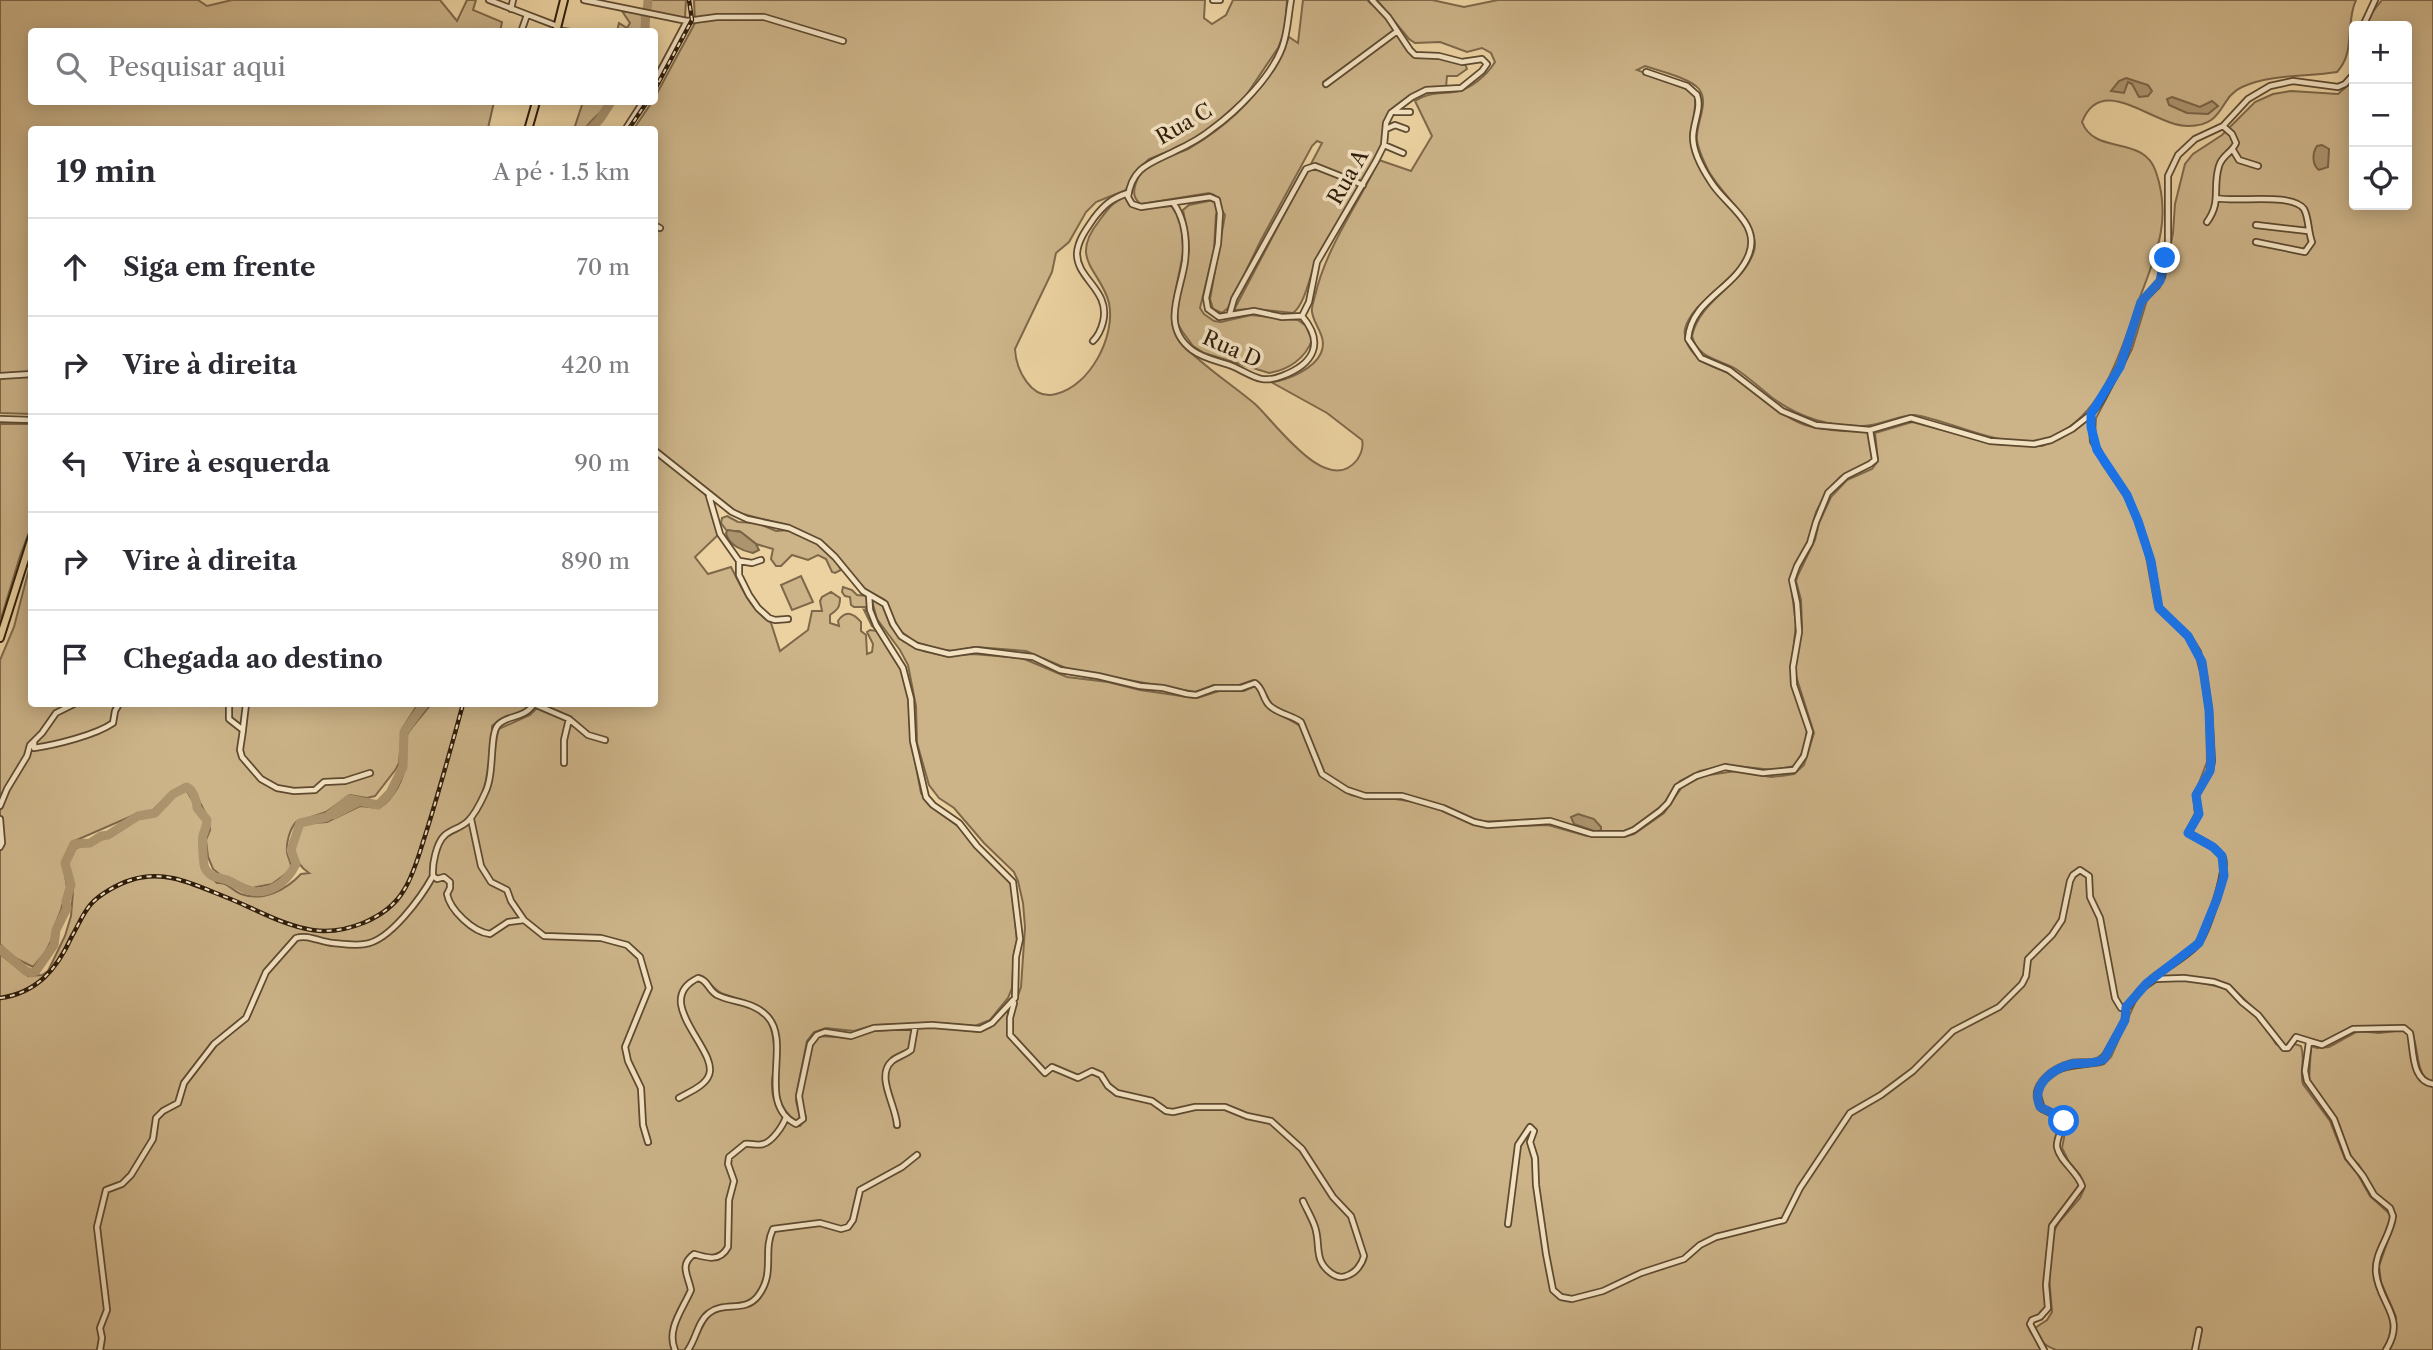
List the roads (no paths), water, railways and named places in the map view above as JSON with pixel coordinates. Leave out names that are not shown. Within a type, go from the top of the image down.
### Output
[{"type":"main road","points":[[556,28],[564,0]]},
{"type":"main road","points":[[529,126],[535,105]]},
{"type":"main road","points":[[0,638],[28,547]]},
{"type":"street","points":[[489,0],[554,28]]},
{"type":"street","points":[[511,9],[513,0]]},
{"type":"street","points":[[584,0],[687,21],[717,16],[754,15],[843,41]]},
{"type":"street","points":[[1213,0],[1220,0]]},
{"type":"street","name":"Rua C","points":[[1128,193],[1146,165],[1213,129],[1248,97],[1282,49],[1291,0]]},
{"type":"street","points":[[1372,0],[1388,17],[1396,32],[1415,55],[1439,56],[1462,62],[1482,59],[1487,63],[1485,69],[1461,88],[1426,90],[1391,113]]},
{"type":"street","points":[[2365,21],[2375,0]]},
{"type":"street","points":[[522,28],[527,15]]},
{"type":"street","points":[[658,75],[687,21]]},
{"type":"street","points":[[1326,84],[1396,32]]},
{"type":"street","points":[[1646,72],[1686,86],[1697,95],[1699,105],[1693,138],[1695,149],[1712,184],[1737,211],[1751,238],[1749,256],[1743,265],[1698,310],[1688,331],[1688,340],[1701,358],[1729,370],[1791,415],[1816,425],[1870,430],[1911,418],[1990,440],[2034,444],[2061,436],[2091,414],[2124,358],[2141,302],[2157,286],[2162,276],[2168,242],[2166,190],[2172,164],[2186,146],[2223,126],[2248,99],[2270,86],[2293,81],[2338,87],[2349,80]]},
{"type":"street","points":[[628,126],[641,105]]},
{"type":"street","points":[[1391,113],[1410,113]]},
{"type":"street","name":"Rua A","points":[[1302,316],[1309,302],[1317,262],[1384,145],[1387,119],[1391,113]]},
{"type":"street","points":[[1386,129],[1395,125],[1406,129]]},
{"type":"street","points":[[2207,222],[2216,209],[2220,162],[2233,150],[2236,143],[2223,126]]},
{"type":"street","points":[[1384,145],[1403,153]]},
{"type":"street","points":[[2233,150],[2239,160],[2258,166]]},
{"type":"street","points":[[1230,313],[1234,299],[1306,169],[1315,166],[1363,185]]},
{"type":"street","points":[[1093,341],[1101,330],[1104,307],[1100,294],[1080,264],[1077,253],[1085,231],[1108,202],[1128,193],[1129,201],[1135,206],[1174,204]]},
{"type":"street","name":"Rua D","points":[[1210,197],[1217,200],[1220,213],[1218,244],[1206,304],[1214,315],[1254,311],[1282,317],[1302,316],[1315,336],[1313,351],[1305,362],[1271,380],[1261,380],[1201,356],[1188,346],[1179,334],[1173,311],[1185,264],[1186,241],[1182,221],[1174,204],[1210,197]]},
{"type":"street","points":[[2216,198],[2267,198],[2298,204],[2305,212],[2311,245],[2305,252],[2256,242]]},
{"type":"street","points":[[2256,225],[2308,231]]},
{"type":"street","points":[[0,376],[28,374]]},
{"type":"street","points":[[2044,1350],[2030,1324],[2048,1308],[2046,1285],[2052,1226],[2081,1186],[2058,1149],[2063,1119],[2042,1109],[2037,1092],[2040,1085],[2069,1065],[2099,1062],[2104,1059],[2125,1020],[2126,1007],[2147,983],[2199,943],[2222,883],[2225,867],[2222,856],[2213,847],[2188,833],[2199,814],[2196,795],[2210,771],[2211,761],[2209,710],[2198,652],[2188,636],[2159,608],[2151,561],[2138,521],[2127,495],[2094,441],[2091,414]]},
{"type":"street","points":[[0,419],[28,419]]},
{"type":"street","points":[[658,453],[722,506],[742,517],[789,528],[819,542],[858,586],[885,604],[893,624],[905,640],[935,652],[954,654],[976,650],[1021,654],[1060,670],[1196,695],[1215,688],[1237,689],[1255,683],[1261,688],[1266,703],[1301,722],[1322,774],[1354,793],[1365,796],[1402,796],[1443,807],[1481,824],[1550,821],[1592,834],[1624,834],[1660,811],[1677,788],[1696,776],[1725,767],[1763,773],[1782,772],[1794,770],[1801,763],[1808,748],[1810,732],[1794,685],[1794,657],[1799,632],[1792,580],[1810,543],[1828,493],[1846,476],[1875,460],[1870,430]]},
{"type":"street","points":[[706,492],[720,534],[739,561],[739,575],[758,608],[775,620],[788,619]]},
{"type":"street","points":[[739,561],[752,563],[761,560]]},
{"type":"street","points":[[869,594],[870,610],[876,625],[903,668],[911,699],[913,741],[926,797],[933,805],[960,823],[977,846],[1013,882],[1020,939],[1016,957],[1015,998],[1010,1018],[1010,1035],[1045,1073],[1052,1067],[1078,1078],[1089,1072],[1096,1072],[1117,1093],[1152,1101],[1166,1111],[1204,1106],[1225,1107],[1275,1124],[1302,1149],[1333,1197],[1354,1221],[1364,1255],[1358,1268],[1352,1273],[1342,1277],[1334,1275],[1322,1265],[1317,1257],[1314,1225],[1303,1201]]},
{"type":"street","points":[[0,806],[33,741],[56,713],[68,707]]},
{"type":"street","points":[[33,741],[34,748],[45,747],[90,735],[113,723],[117,707]]},
{"type":"street","points":[[229,707],[229,719],[243,730]]},
{"type":"street","points":[[246,707],[240,750],[242,757],[261,779],[277,788],[294,791],[315,790],[324,782],[345,781],[370,773]]},
{"type":"street","points":[[100,1350],[100,1328],[107,1306],[97,1227],[106,1190],[122,1184],[131,1175],[153,1139],[156,1118],[178,1103],[184,1083],[220,1038],[246,1018],[266,972],[296,938],[303,936],[336,944],[370,943],[408,912],[433,876],[433,864],[443,838],[470,818],[490,782],[496,727],[503,721],[523,714],[531,707]]},
{"type":"street","points":[[541,707],[569,719],[588,735],[605,740]]},
{"type":"street","points":[[564,763],[564,740],[569,719]]},
{"type":"street","points":[[0,818],[0,846]]},
{"type":"street","points":[[470,818],[481,866],[491,881],[507,890],[524,920],[544,936],[601,938],[627,944],[640,957],[649,988],[625,1047],[628,1061],[641,1088],[643,1125],[648,1142]]},
{"type":"street","points":[[1508,1224],[1516,1153],[1521,1139],[1530,1127],[1534,1131],[1530,1142],[1535,1158],[1546,1254],[1553,1290],[1561,1297],[1572,1299],[1603,1291],[1651,1269],[1684,1259],[1700,1245],[1716,1237],[1784,1220],[1800,1188],[1850,1113],[1881,1095],[1913,1071],[1952,1031],[1999,1007],[2022,984],[2028,959],[2052,935],[2062,920],[2070,881],[2077,872],[2084,871],[2089,876],[2090,897],[2101,918],[2115,998],[2121,1008],[2126,1007]]},
{"type":"street","points":[[433,876],[437,879],[442,876],[450,882],[448,900],[464,919],[481,933],[490,934],[504,924],[524,920]]},
{"type":"street","points":[[679,1098],[701,1085],[709,1075],[710,1063],[686,1022],[682,1004],[687,985],[692,980],[701,978],[717,995],[752,1006],[769,1018],[774,1031],[777,1056],[774,1089],[786,1117],[796,1124],[803,1119],[799,1096],[810,1044],[817,1035],[825,1032],[851,1035],[874,1028],[941,1025],[970,1030],[983,1029],[1015,998]]},
{"type":"street","points":[[2147,983],[2155,979],[2184,978],[2224,985],[2258,1014],[2284,1048],[2288,1048],[2296,1037],[2322,1045],[2357,1028],[2406,1029],[2411,1035],[2418,1074],[2424,1081],[2433,1084]]},
{"type":"street","points":[[897,1125],[884,1078],[893,1060],[911,1050],[915,1027]]},
{"type":"street","points":[[2309,1042],[2305,1070],[2307,1081],[2334,1119],[2348,1157],[2370,1190],[2390,1208],[2393,1216],[2376,1266],[2378,1283],[2395,1320],[2393,1335],[2386,1350]]},
{"type":"street","points":[[676,1350],[673,1340],[675,1325],[691,1290],[685,1273],[687,1261],[694,1254],[709,1259],[716,1257],[724,1253],[727,1247],[729,1200],[734,1181],[728,1164],[729,1157],[745,1144],[767,1142],[780,1130],[786,1117]]},
{"type":"street","points":[[688,1350],[700,1324],[709,1313],[718,1308],[746,1305],[759,1295],[766,1281],[770,1260],[767,1247],[773,1229],[820,1223],[841,1229],[848,1227],[853,1220],[860,1190],[917,1155]]},
{"type":"street","points":[[2195,1350],[2199,1330]]},
{"type":"waterway","points":[[646,28],[648,0]]},
{"type":"waterway","points":[[594,126],[609,105]]},
{"type":"waterway","points":[[0,949],[26,971],[36,971],[54,945],[56,930],[67,908],[66,901],[71,885],[65,863],[74,844],[90,843],[138,816],[155,813],[173,794],[187,787],[194,796],[197,808],[207,820],[203,835],[207,871],[247,890],[270,890],[288,877],[296,864],[291,850],[300,823],[327,817],[349,799],[378,805],[390,793],[403,767],[404,732],[422,707]]},
{"type":"waterway","points":[[333,815],[360,801]]},
{"type":"railway","points":[[658,84],[692,20],[689,0]]},
{"type":"railway","points":[[631,126],[645,105]]},
{"type":"railway","points":[[0,998],[25,991],[44,978],[60,959],[83,915],[95,900],[121,884],[143,877],[178,879],[300,928],[337,930],[376,917],[396,900],[413,871],[462,707]]}]
